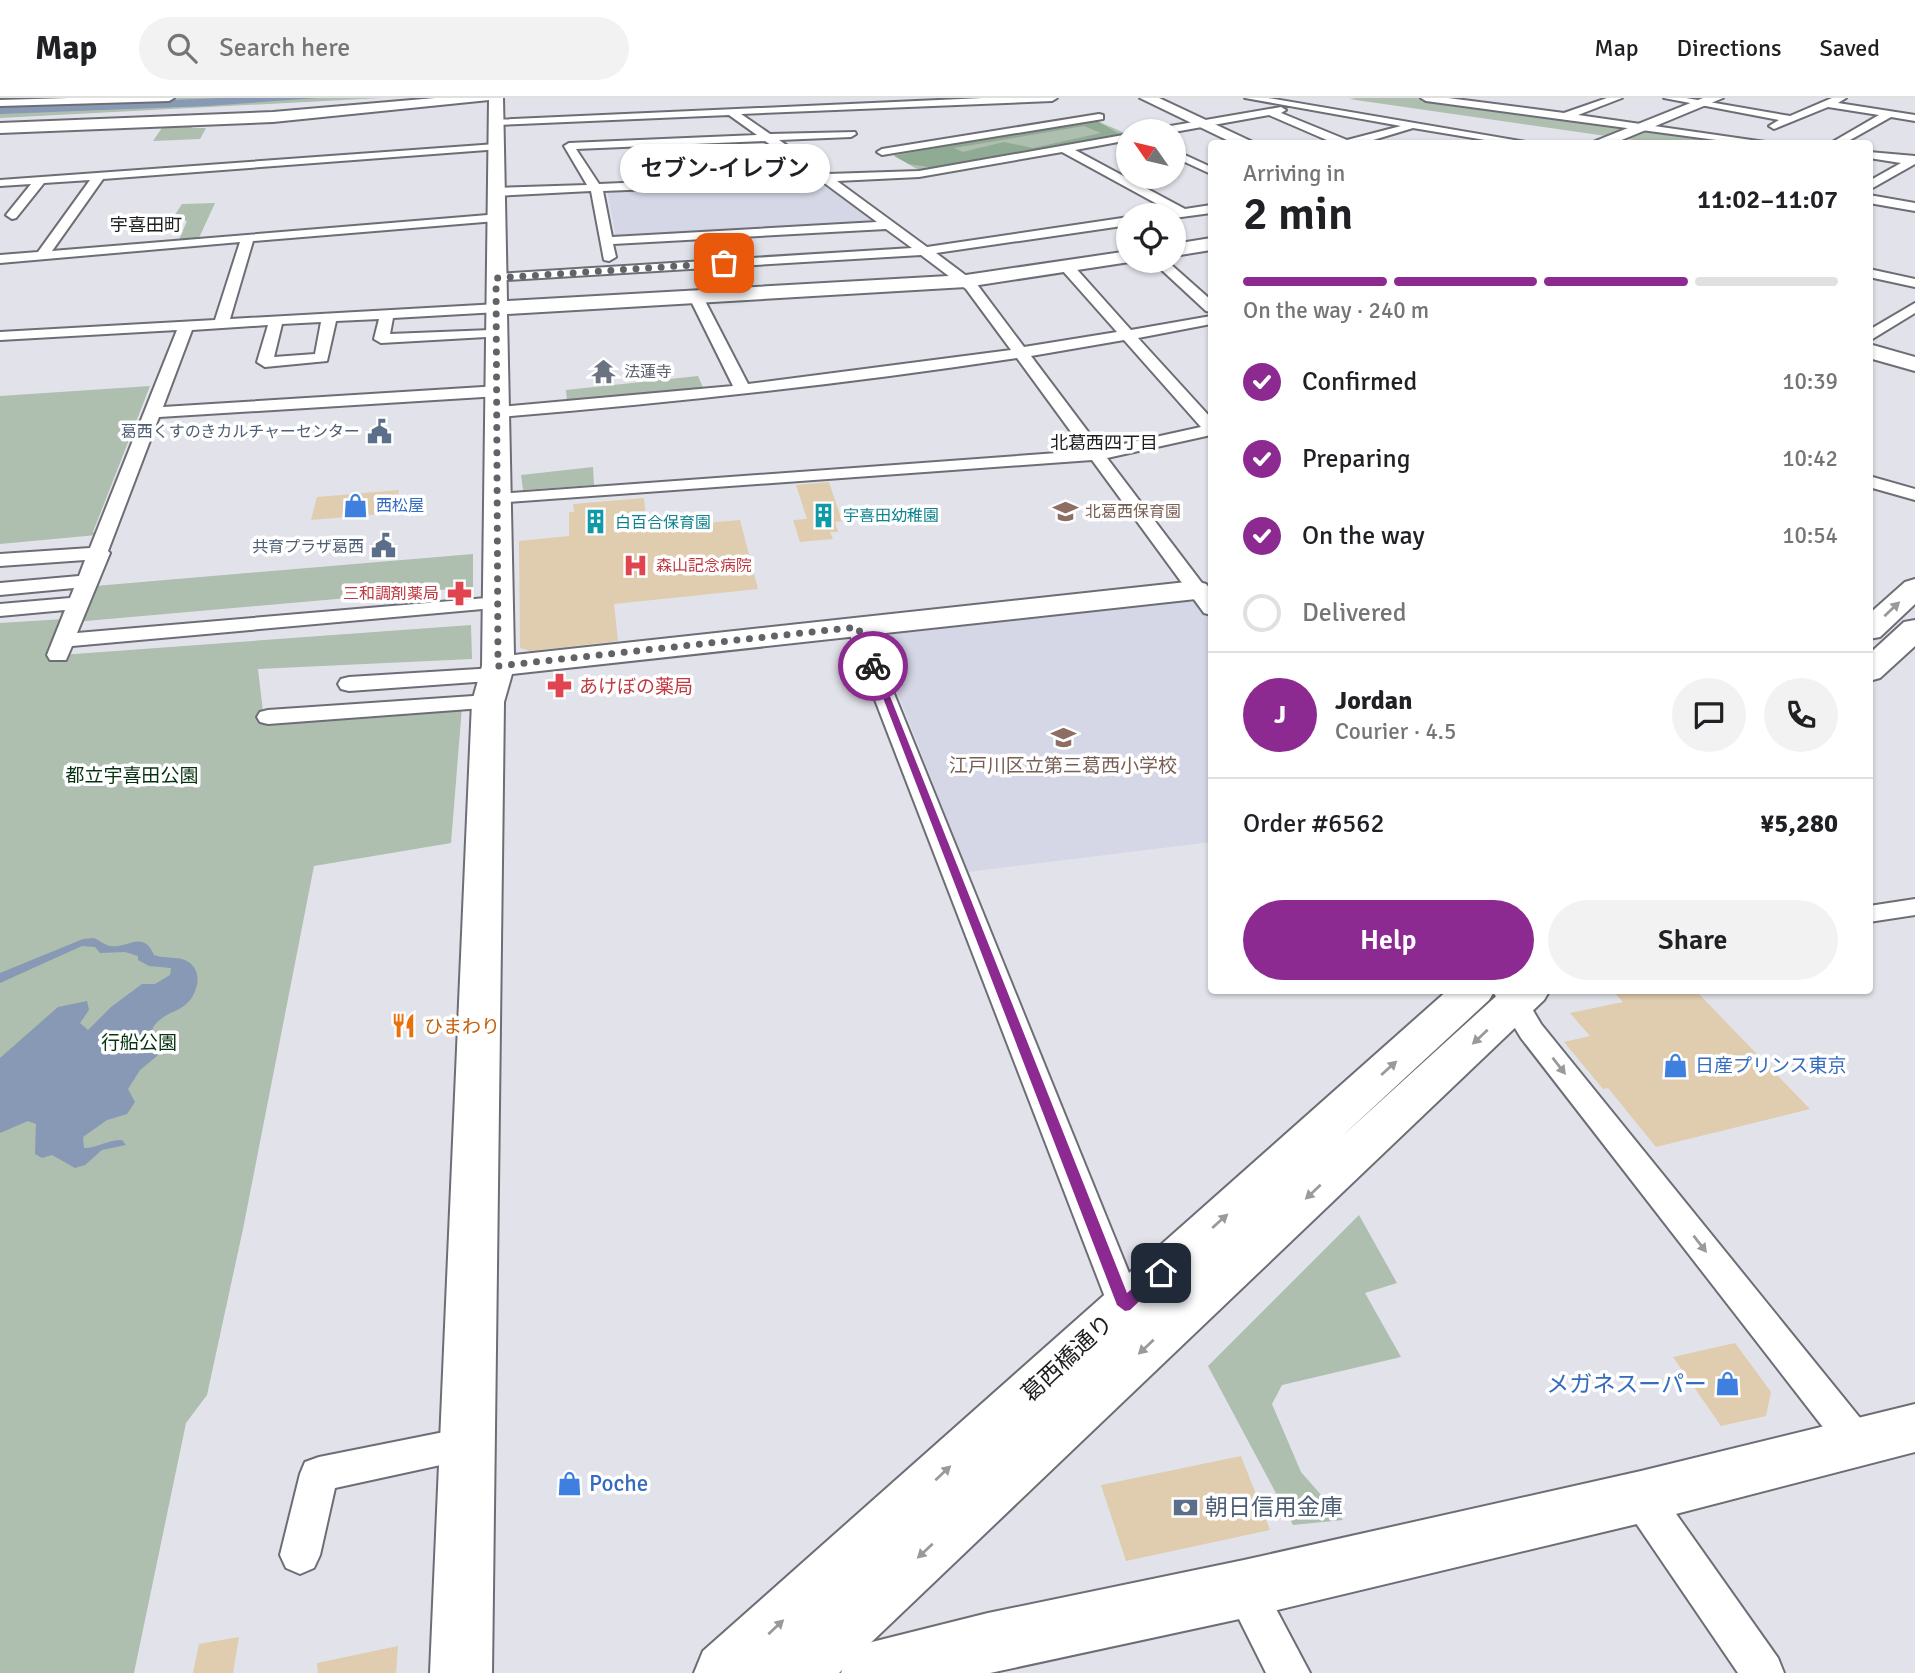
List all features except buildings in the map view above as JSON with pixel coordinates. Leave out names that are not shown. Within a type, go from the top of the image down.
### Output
[{"type":"street","points":[[0,103],[169,98]]},
{"type":"street","points":[[0,128],[273,117],[483,98]]},
{"type":"street","points":[[460,1673],[498,603],[499,401],[493,306],[496,98]]},
{"type":"street","points":[[900,98],[911,104]]},
{"type":"street","points":[[496,122],[1052,98]]},
{"type":"street","points":[[1147,98],[1240,140]]},
{"type":"street","points":[[1252,98],[1509,140]]},
{"type":"street","points":[[1426,98],[1748,140]]},
{"type":"street","points":[[1490,107],[1516,98]]},
{"type":"street","points":[[1563,117],[1617,98]]},
{"type":"street","points":[[1668,98],[1709,101],[1791,119]]},
{"type":"street","points":[[1742,139],[1840,98]]},
{"type":"street","points":[[1186,126],[1342,99]]},
{"type":"street","points":[[1000,100],[1049,125]]},
{"type":"street","points":[[1606,140],[1709,101]]},
{"type":"street","points":[[931,103],[954,116]]},
{"type":"street","points":[[1826,104],[1915,118]]},
{"type":"street","points":[[809,108],[919,174]]},
{"type":"street","points":[[1079,108],[1116,126]]},
{"type":"street","points":[[731,112],[966,281],[1095,455],[1206,595]]},
{"type":"street","points":[[1270,112],[1336,140]]},
{"type":"street","points":[[1841,140],[1889,114]]},
{"type":"street","points":[[644,116],[653,124]]},
{"type":"street","points":[[966,122],[989,135]]},
{"type":"street","points":[[1360,140],[1416,124]]},
{"type":"street","points":[[611,270],[595,188],[569,146],[667,138],[768,138],[867,143],[989,135],[1049,125],[1116,127]]},
{"type":"street","points":[[495,192],[919,174],[1062,148],[1116,127]]},
{"type":"street","points":[[1484,140],[1492,137]]},
{"type":"street","points":[[0,183],[496,147]]},
{"type":"street","points":[[1062,148],[1164,203]]},
{"type":"street","points":[[1873,155],[1914,160]]},
{"type":"street","points":[[1186,159],[1208,170]]},
{"type":"street","points":[[1873,184],[1914,160]]},
{"type":"street","points":[[42,255],[99,176]]},
{"type":"street","points":[[12,215],[41,180]]},
{"type":"street","points":[[1873,200],[1915,207]]},
{"type":"street","points":[[1186,213],[1208,209]]},
{"type":"street","points":[[0,259],[496,217]]},
{"type":"street","points":[[607,241],[695,251],[925,251],[1116,223]]},
{"type":"street","points":[[387,315],[381,339],[611,270],[695,251],[890,225]]},
{"type":"street","points":[[1100,225],[1116,234]]},
{"type":"street","points":[[221,324],[248,238]]},
{"type":"street","points":[[1186,248],[1208,244]]},
{"type":"street","points":[[695,251],[701,297],[742,388]]},
{"type":"street","points":[[0,336],[966,281],[1116,259]]},
{"type":"street","points":[[1067,267],[1208,426]]},
{"type":"street","points":[[1173,273],[1208,305]]},
{"type":"street","points":[[1873,274],[1915,283]]},
{"type":"street","points":[[1189,286],[1208,283]]},
{"type":"street","points":[[1873,334],[1915,307]]},
{"type":"street","points":[[276,321],[265,362],[322,358],[329,318]]},
{"type":"street","points":[[154,412],[499,401],[645,401],[1021,353],[1208,321]]},
{"type":"street","points":[[186,326],[61,648],[498,603]]},
{"type":"street","points":[[1873,352],[1915,364]]},
{"type":"street","points":[[499,499],[1095,455],[1208,430]]},
{"type":"street","points":[[1873,482],[1915,495]]},
{"type":"street","points":[[0,560],[100,552]]},
{"type":"street","points":[[0,589],[88,581]]},
{"type":"street","points":[[1873,626],[1915,588]]},
{"type":"street","points":[[268,717],[858,627],[1206,595]]},
{"type":"street","points":[[0,610],[79,603]]},
{"type":"street","points":[[858,627],[1125,1305]]},
{"type":"street","points":[[1873,667],[1915,629]]},
{"type":"street","points":[[349,684],[494,681]]},
{"type":"street","points":[[1873,913],[1915,907]]},
{"type":"street","points":[[794,1673],[1506,994],[1856,1441]]},
{"type":"street","name":"葛西橋通り","points":[[725,1673],[1125,1305],[1506,994]]},
{"type":"street","points":[[872,1673],[988,1643],[1244,1588],[1641,1497],[1915,1428]]},
{"type":"street","points":[[300,1555],[319,1474],[470,1444]]},
{"type":"street","points":[[1641,1497],[1763,1673]]},
{"type":"street","points":[[1244,1588],[1289,1673]]},
{"type":"shaded area","points":[[818,181],[878,223],[616,238],[607,190]]},
{"type":"shaded area","name":"江戸川区立第三葛西小学校","points":[[1179,599],[1199,604],[1208,616],[1208,842],[968,872],[874,633]]},
{"type":"green space","points":[[169,98],[381,98],[0,118],[0,103]]},
{"type":"green space","points":[[1417,98],[1739,140],[1634,140],[1349,99]]},
{"type":"green space","points":[[1095,120],[1116,129],[1116,136],[920,171],[890,153]]},
{"type":"green space","points":[[1095,120],[1116,132],[1116,137],[935,168],[909,164],[894,156],[988,137]],"holes":[[[1084,126],[1101,133],[1033,148],[1004,142],[963,152],[954,148]]]},
{"type":"green space","points":[[197,121],[192,128],[206,128],[200,139],[153,141],[166,122]]},
{"type":"green space","points":[[215,203],[198,240],[178,242],[187,221],[171,221],[182,204]]},
{"type":"green space","points":[[698,376],[704,390],[567,401],[566,390]]},
{"type":"green space","points":[[150,386],[93,532],[97,535],[0,544],[0,396]]},
{"type":"green space","points":[[593,467],[594,485],[523,490],[521,475]]},
{"type":"green space","points":[[473,554],[473,587],[63,623],[47,656],[471,625],[472,659],[258,669],[264,720],[462,707],[451,843],[314,866],[243,1229],[207,1395],[186,1423],[134,1673],[0,1673],[0,623],[81,618],[95,586]]},
{"type":"green space","points":[[1359,1215],[1397,1283],[1365,1293],[1401,1357],[1282,1385],[1272,1404],[1301,1472],[1343,1520],[1293,1525],[1208,1366]]},
{"type":"water","points":[[222,98],[318,98],[206,106],[0,114],[0,107]]},
{"type":"water","points":[[94,938],[110,946],[145,943],[154,955],[190,963],[198,982],[193,995],[184,1006],[153,1027],[151,1036],[160,1043],[157,1056],[140,1070],[128,1089],[135,1102],[127,1114],[107,1120],[83,1137],[84,1148],[117,1140],[122,1140],[126,1145],[102,1150],[85,1165],[75,1168],[52,1155],[42,1158],[35,1154],[36,1124],[28,1121],[0,1133],[0,1058],[58,1007],[87,1001],[89,1010],[80,1023],[88,1030],[111,1007],[142,984],[155,984],[170,975],[171,968],[149,966],[138,960],[138,956],[125,952],[100,953],[95,947],[82,946],[0,983],[0,973],[83,939]]},
{"type":"way so far","points":[[724,263],[496,278],[498,666],[858,627],[873,666]]},
{"type":"place","name":"セブン-イレブン","points":[[724,263]]},
{"type":"place","name":"法蓮寺","points":[[604,371]]},
{"type":"place","name":"葛西くすのきカルチャーセンター","points":[[380,431]]},
{"type":"place","name":"西松屋","points":[[356,505]]},
{"type":"place","name":"北葛西保育園","points":[[1065,511]]},
{"type":"place","name":"宇喜田幼稚園","points":[[823,515]]},
{"type":"place","name":"白百合保育園","points":[[595,522]]},
{"type":"place","name":"共育プラザ葛西","points":[[384,546]]},
{"type":"place","name":"森山記念病院","points":[[636,565]]},
{"type":"place","name":"三和調剤薬局","points":[[459,593]]},
{"type":"place","name":"あけぼの薬局","points":[[559,686]]},
{"type":"place","name":"江戸川区立第三葛西小学校","points":[[1063,737]]},
{"type":"place","name":"ひまわり","points":[[404,1026]]},
{"type":"place","name":"日産プリンス東京","points":[[1675,1065]]},
{"type":"place","name":"メガネスーパー","points":[[1727,1384]]},
{"type":"place","name":"Poche","points":[[569,1483]]},
{"type":"place","name":"朝日信用金庫","points":[[1185,1507]]},
{"type":"district","name":"宇喜田町","points":[[146,225]]},
{"type":"district","name":"北葛西四丁目","points":[[1104,443]]},
{"type":"route","points":[[873,666],[1125,1305],[1161,1273]]},
{"type":"park label","name":"都立宇喜田公園","points":[[132,775]]},
{"type":"park label","name":"行船公園","points":[[139,1042]]}]
